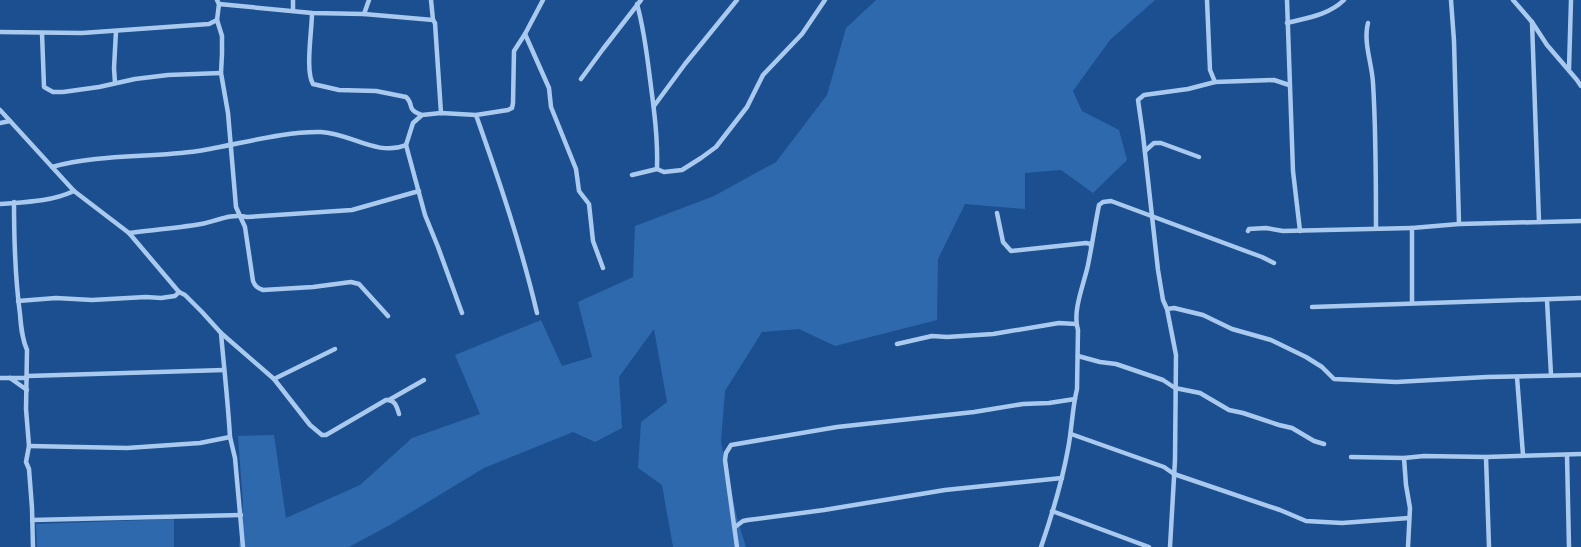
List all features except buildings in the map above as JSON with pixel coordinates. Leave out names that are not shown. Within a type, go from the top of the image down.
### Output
[{"type":"street","points":[[293,0],[293,11]]},
{"type":"street","points":[[364,14],[369,0]]},
{"type":"street","points":[[431,0],[435,23],[441,113]]},
{"type":"street","points":[[312,13],[309,45],[310,74],[313,84],[339,90],[384,92],[406,97],[409,99],[413,112],[422,115],[441,113],[476,115],[512,108],[514,51],[543,0]]},
{"type":"street","points":[[654,106],[737,0]]},
{"type":"street","points":[[632,175],[657,168],[664,172],[682,170],[716,147],[747,106],[763,75],[802,34],[825,0]]},
{"type":"street","points":[[1207,0],[1210,70],[1215,82]]},
{"type":"street","points":[[1287,0],[1293,171],[1300,231]]},
{"type":"street","points":[[1287,23],[1324,14],[1344,0]]},
{"type":"street","points":[[1451,0],[1459,224]]},
{"type":"street","points":[[1513,0],[1581,86]]},
{"type":"street","points":[[1569,69],[1571,0]]},
{"type":"street","points":[[388,316],[359,285],[351,282],[263,290],[258,289],[253,280],[245,227],[236,207],[228,113],[220,73],[222,36],[217,20],[218,2],[312,13],[364,14],[433,20]]},
{"type":"street","points":[[639,2],[654,106],[658,146],[657,168]]},
{"type":"street","points":[[581,80],[639,2]]},
{"type":"street","points":[[0,32],[116,31],[209,24],[217,20]]},
{"type":"street","points":[[1532,22],[1539,222]]},
{"type":"street","points":[[1368,23],[1366,38],[1375,125],[1376,228]]},
{"type":"street","points":[[209,24],[219,28]]},
{"type":"street","points":[[115,84],[116,31]]},
{"type":"street","points":[[42,33],[44,83],[46,89],[53,92],[168,75],[220,73]]},
{"type":"street","points":[[525,34],[549,87],[551,107],[576,168],[579,191],[589,204],[593,241],[603,268]]},
{"type":"street","points":[[1170,547],[1175,460],[1176,355],[1158,270],[1138,102],[1144,95],[1188,89],[1215,82],[1274,80],[1289,85]]},
{"type":"street","points":[[0,110],[74,191],[129,233],[179,292],[186,296],[221,333],[274,379],[310,425],[323,436],[424,380]]},
{"type":"street","points":[[422,115],[413,123],[406,145],[425,215],[462,313]]},
{"type":"street","points":[[476,115],[528,274],[537,313]]},
{"type":"street","points":[[0,123],[10,121]]},
{"type":"street","points":[[52,167],[97,159],[197,151],[319,132],[329,132],[391,149],[406,145]]},
{"type":"street","points":[[1145,151],[1154,143],[1161,143],[1199,157]]},
{"type":"street","points":[[61,177],[65,164]]},
{"type":"street","points":[[0,204],[43,201],[74,191]]},
{"type":"street","points":[[129,233],[200,224],[240,215],[247,217],[352,210],[419,191]]},
{"type":"street","points":[[1041,547],[1062,478],[1071,434],[1077,389],[1078,330],[1076,324],[1079,299],[1099,205],[1102,202],[1111,201],[1274,263]]},
{"type":"street","points":[[14,202],[18,301],[23,342],[27,350],[26,409],[29,446],[26,462],[33,547]]},
{"type":"street","points":[[997,213],[1003,242],[1011,251],[1086,243],[1091,244],[1091,247]]},
{"type":"street","points":[[1248,231],[1258,228],[1300,231],[1581,221]]},
{"type":"street","points":[[1412,228],[1412,303]]},
{"type":"street","points":[[18,301],[56,298],[92,300],[161,298],[175,296],[179,292]]},
{"type":"street","points":[[1312,307],[1581,298]]},
{"type":"street","points":[[1547,300],[1551,375]]},
{"type":"street","points":[[1167,309],[1174,308],[1203,315],[1232,329],[1271,340],[1306,357],[1322,367],[1334,379],[1396,382],[1581,375]]},
{"type":"street","points":[[897,344],[932,336],[947,338],[993,334],[1059,323],[1076,324]]},
{"type":"street","points":[[221,333],[243,547]]},
{"type":"street","points":[[274,379],[335,349]]},
{"type":"street","points":[[1078,356],[1131,369],[1163,380],[1175,388],[1200,393],[1229,410],[1292,428],[1324,444]]},
{"type":"street","points":[[0,378],[224,370]]},
{"type":"street","points":[[1517,377],[1523,455]]},
{"type":"street","points":[[10,378],[27,390]]},
{"type":"street","points":[[738,547],[725,460],[731,445],[837,428],[1075,399]]},
{"type":"street","points":[[389,400],[394,403],[399,414]]},
{"type":"street","points":[[1071,434],[1306,521],[1341,523],[1409,518]]},
{"type":"street","points":[[29,446],[127,448],[200,443],[230,437]]},
{"type":"street","points":[[1351,457],[1581,454]]},
{"type":"street","points":[[1567,455],[1569,547]]},
{"type":"street","points":[[1486,457],[1489,547]]},
{"type":"street","points":[[1404,458],[1406,485],[1410,500],[1408,547]]},
{"type":"street","points":[[735,527],[748,520],[945,490],[1062,478]]},
{"type":"street","points":[[1052,511],[1149,547]]},
{"type":"street","points":[[32,520],[241,515]]},
{"type":"shaded area","points":[[876,0],[1155,0],[1110,40],[1073,91],[1082,111],[1119,130],[1127,160],[1093,193],[1061,170],[1025,173],[1025,209],[965,204],[938,259],[937,320],[835,346],[799,329],[762,332],[725,391],[721,442],[737,518],[746,547],[673,547],[662,485],[638,468],[641,422],[667,402],[654,329],[619,377],[622,428],[595,442],[573,432],[484,468],[349,547],[239,547],[243,504],[238,436],[274,435],[286,518],[360,485],[412,438],[480,414],[455,355],[541,320],[562,366],[592,357],[578,302],[633,277],[635,226],[714,196],[776,162],[827,95],[846,28]]},
{"type":"shaded area","points":[[174,519],[174,547],[37,547],[36,524]]}]
